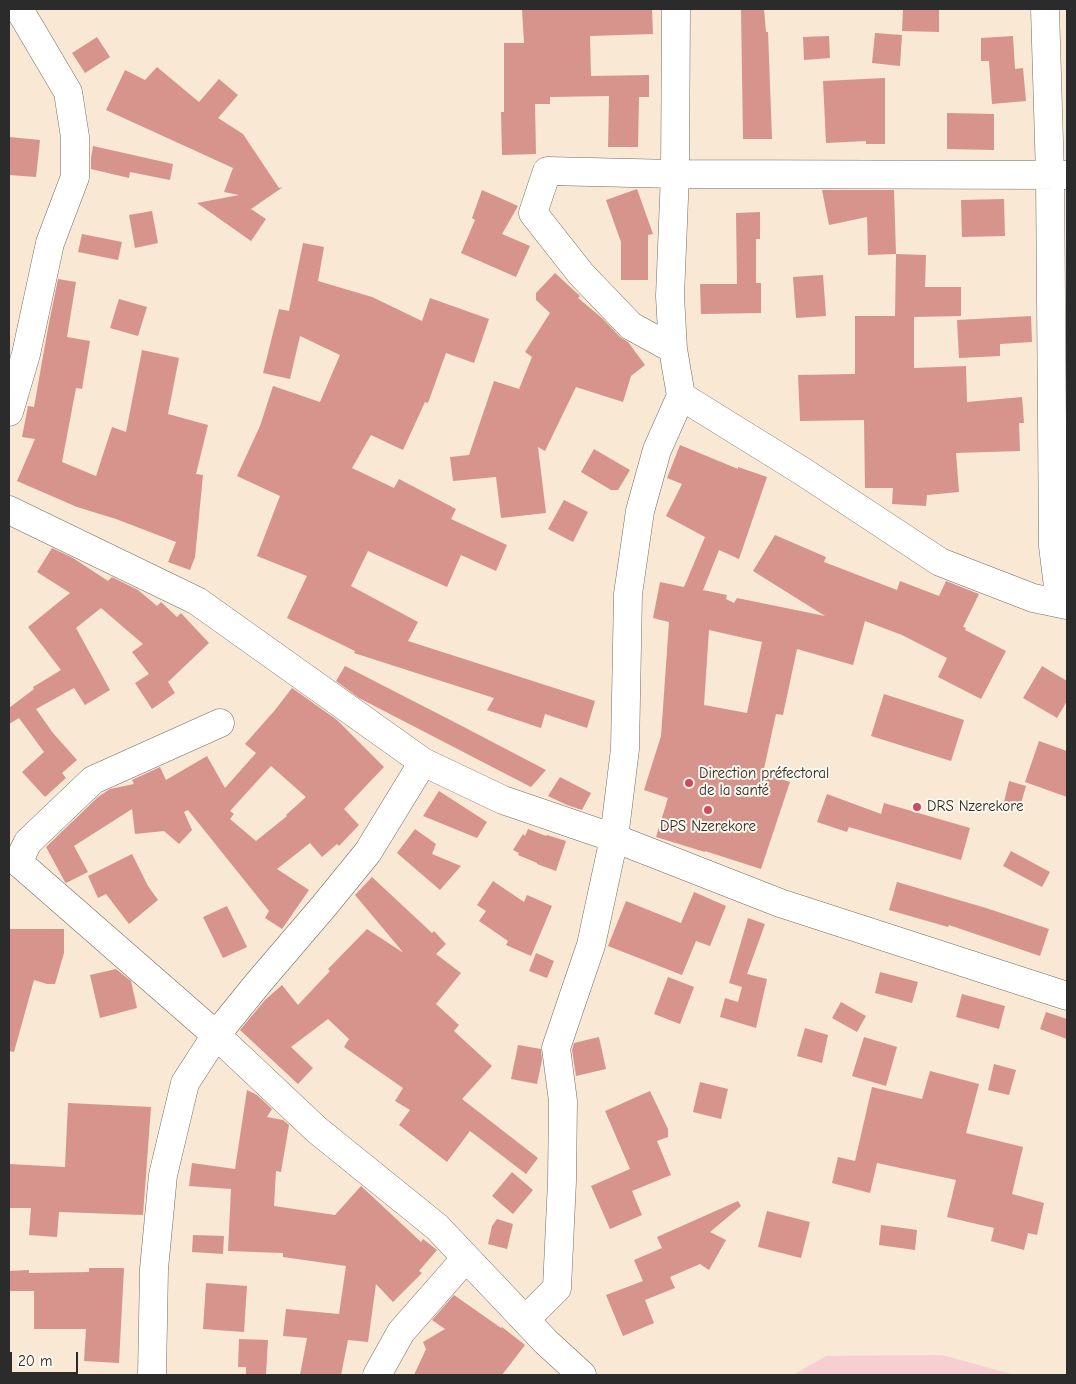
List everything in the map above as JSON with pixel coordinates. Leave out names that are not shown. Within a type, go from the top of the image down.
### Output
[{"type":"street","points":[[9,412],[26,354],[50,243],[75,177],[75,137],[68,92],[19,9]]},
{"type":"street","points":[[525,1320],[557,1288],[562,1181],[563,1101],[556,1048],[591,944],[614,838],[625,749],[628,594],[640,511],[657,450],[681,396],[673,349],[670,296],[675,174],[676,9]]},
{"type":"street","points":[[681,396],[802,471],[940,562],[1033,598],[1064,604],[1053,546],[1059,175],[1045,9]]},
{"type":"street","points":[[673,349],[631,326],[581,274],[533,212],[547,171],[675,174],[1059,175]]},
{"type":"street","points":[[9,510],[197,601],[423,762],[503,800],[614,838],[780,903],[1067,996]]},
{"type":"street","points":[[220,723],[93,780],[28,842],[18,862],[216,1035],[317,1130],[437,1227],[546,1342],[582,1375]]},
{"type":"street","points":[[152,1375],[154,1269],[163,1174],[185,1083],[216,1035],[368,852],[423,762]]},
{"type":"street","points":[[377,1375],[401,1332],[466,1258]]},
{"type":"shaded area","points":[[942,1355],[1015,1375],[793,1375],[826,1356]]},
{"type":"building","points":[[522,9],[652,9],[653,34],[590,36],[591,76],[649,75],[649,97],[639,97],[638,147],[608,147],[609,96],[550,97],[550,104],[535,104],[536,154],[502,155],[501,112],[504,112],[504,43],[524,43]]},
{"type":"building","points":[[741,9],[764,9],[766,32],[768,32],[772,139],[743,139]]},
{"type":"building","points":[[903,9],[939,9],[939,32],[902,31]]},
{"type":"building","points":[[875,33],[902,35],[900,66],[872,63]]},
{"type":"building","points":[[829,36],[830,58],[804,60],[803,37]]},
{"type":"building","points":[[1013,36],[1015,69],[1023,68],[1026,101],[992,104],[989,61],[981,61],[981,38]]},
{"type":"building","points":[[97,37],[110,57],[85,73],[72,53]]},
{"type":"building","points":[[157,67],[199,102],[219,79],[238,95],[218,118],[243,134],[279,188],[283,187],[251,209],[266,219],[251,241],[197,203],[239,195],[224,192],[233,168],[106,110],[125,70],[145,80]]},
{"type":"building","points":[[885,78],[885,144],[866,144],[866,141],[826,143],[823,81]]},
{"type":"building","points":[[947,113],[994,114],[994,150],[947,149]]},
{"type":"building","points":[[9,137],[40,140],[36,177],[9,175]]},
{"type":"building","points":[[93,146],[173,164],[170,180],[130,172],[129,178],[91,169]]},
{"type":"building","points":[[637,189],[653,234],[648,235],[648,280],[621,280],[621,242],[606,200]]},
{"type":"building","points":[[482,190],[518,206],[502,234],[530,246],[516,277],[461,253],[475,220],[472,218]]},
{"type":"building","points":[[822,190],[894,190],[896,254],[868,255],[867,217],[829,225]]},
{"type":"building","points":[[1004,199],[1005,236],[962,237],[961,200]]},
{"type":"building","points":[[152,211],[158,243],[135,248],[129,215]]},
{"type":"building","points":[[760,212],[760,239],[756,239],[756,283],[761,283],[761,313],[701,314],[700,284],[737,284],[736,213]]},
{"type":"building","points":[[82,234],[122,242],[118,260],[78,252]]},
{"type":"building","points":[[303,243],[324,247],[318,281],[372,297],[422,321],[430,298],[489,319],[474,363],[446,353],[428,403],[425,402],[403,450],[371,435],[352,468],[394,488],[399,479],[456,509],[451,519],[507,545],[496,571],[461,555],[447,587],[368,551],[351,586],[418,622],[408,641],[595,701],[587,728],[545,714],[541,728],[487,710],[494,698],[354,653],[355,651],[287,618],[307,576],[257,556],[280,496],[237,476],[260,426],[273,386],[320,402],[340,355],[300,336],[290,379],[263,373],[279,309],[289,311]]},
{"type":"building","points":[[896,254],[926,255],[925,287],[961,287],[961,316],[914,317],[914,368],[966,366],[967,402],[1022,397],[1024,423],[1019,423],[1020,451],[956,453],[959,492],[927,495],[926,506],[892,504],[893,488],[865,488],[864,420],[800,421],[798,375],[855,374],[855,316],[895,316]]},
{"type":"building","points":[[555,273],[580,296],[578,298],[602,318],[620,337],[628,342],[645,365],[631,376],[623,402],[576,387],[545,451],[538,447],[546,513],[501,518],[496,477],[453,481],[450,457],[469,455],[494,381],[519,389],[532,357],[525,352],[550,313],[536,300],[536,293]]},
{"type":"building","points":[[823,275],[826,316],[796,318],[793,277]]},
{"type":"building","points":[[58,279],[76,282],[67,337],[90,341],[82,389],[76,388],[62,462],[96,476],[112,427],[126,432],[142,350],[179,358],[168,414],[208,425],[196,474],[203,475],[195,557],[190,570],[168,562],[176,542],[116,519],[77,507],[17,481],[35,439],[22,437],[28,406],[34,407]]},
{"type":"building","points":[[119,299],[147,307],[138,336],[110,328]]},
{"type":"building","points":[[1031,316],[1032,342],[1000,344],[1000,356],[959,358],[957,320]]},
{"type":"building","points":[[680,445],[738,469],[738,467],[767,477],[739,559],[719,550],[703,590],[727,595],[726,599],[734,603],[737,598],[825,616],[753,571],[775,535],[826,557],[824,562],[897,590],[900,581],[939,596],[946,581],[979,594],[963,627],[966,628],[965,630],[1006,651],[981,699],[938,677],[947,658],[902,635],[865,621],[853,665],[797,649],[783,715],[776,714],[763,773],[790,782],[761,869],[656,837],[668,798],[644,790],[661,736],[669,622],[653,618],[660,582],[684,587],[705,537],[666,516],[682,484],[667,478]],"holes":[[[709,630],[762,642],[747,713],[704,705]]]},
{"type":"building","points":[[594,449],[630,470],[618,490],[611,490],[581,472]]},
{"type":"building","points":[[564,500],[588,512],[573,542],[548,529]]},
{"type":"building","points":[[52,548],[73,558],[108,581],[112,577],[138,590],[157,606],[161,602],[177,617],[181,613],[209,643],[168,682],[175,693],[152,709],[135,683],[149,674],[132,652],[143,644],[101,608],[76,628],[110,690],[85,705],[74,688],[36,709],[53,733],[77,760],[62,773],[66,778],[45,797],[22,772],[44,752],[19,718],[9,724],[9,708],[34,689],[33,687],[61,670],[28,627],[70,593],[37,572]]},
{"type":"building","points":[[345,666],[546,770],[531,787],[359,698],[336,681]]},
{"type":"building","points":[[1042,666],[1067,681],[1067,701],[1057,718],[1023,698]]},
{"type":"building","points":[[292,688],[337,720],[384,767],[344,809],[359,825],[339,846],[337,844],[322,857],[310,843],[277,869],[309,890],[282,929],[265,918],[269,911],[188,810],[184,812],[192,830],[179,844],[164,831],[135,834],[132,809],[74,846],[88,872],[65,882],[46,847],[98,797],[110,789],[134,784],[132,780],[160,767],[166,780],[207,756],[225,788],[256,753],[245,744]],"holes":[[[271,766],[306,797],[287,816],[256,841],[230,819],[234,814],[230,811]]]},
{"type":"building","points":[[884,694],[964,720],[951,761],[871,736]]},
{"type":"building","points":[[1039,741],[1067,751],[1067,797],[1025,782]]},
{"type":"building","points":[[560,777],[591,793],[582,810],[548,796]]},
{"type":"building","points":[[1009,781],[1026,786],[1019,810],[1003,806]]},
{"type":"building","points":[[439,791],[487,822],[477,838],[423,816]]},
{"type":"building","points":[[827,794],[881,814],[884,803],[970,828],[961,860],[849,827],[847,832],[817,822]]},
{"type":"building","points":[[415,829],[436,844],[432,854],[461,866],[440,890],[397,853]]},
{"type":"building","points":[[528,829],[566,841],[556,871],[518,855],[519,853],[513,850],[523,834],[525,836]]},
{"type":"building","points":[[1011,851],[1050,872],[1042,887],[1003,866]]},
{"type":"building","points":[[132,854],[148,886],[158,900],[129,924],[106,894],[98,898],[88,876]]},
{"type":"building","points":[[372,877],[432,933],[434,931],[446,944],[436,954],[461,973],[436,1004],[459,1025],[454,1031],[492,1066],[462,1099],[538,1158],[526,1174],[470,1131],[447,1162],[399,1125],[410,1110],[395,1101],[403,1088],[344,1047],[349,1039],[328,1019],[291,1047],[313,1068],[298,1084],[240,1030],[265,1000],[282,985],[298,1005],[330,971],[328,969],[367,929],[402,952],[355,895]]},
{"type":"building","points":[[493,881],[524,902],[527,895],[552,906],[531,956],[506,945],[508,941],[479,921],[486,911],[477,905]]},
{"type":"building","points":[[897,882],[1049,929],[1040,956],[949,925],[948,927],[889,910]]},
{"type":"building","points":[[694,892],[726,906],[710,946],[696,941],[682,975],[608,946],[626,901],[681,923]]},
{"type":"building","points":[[227,906],[247,947],[223,958],[203,917]]},
{"type":"building","points":[[748,918],[765,924],[747,974],[767,979],[756,1028],[720,1017],[725,998],[738,1002],[742,987],[729,983]]},
{"type":"building","points":[[9,929],[64,929],[64,953],[55,984],[34,980],[14,1052],[9,1051]]},
{"type":"building","points":[[536,953],[554,961],[547,978],[529,971]]},
{"type":"building","points":[[116,969],[131,981],[137,1008],[100,1018],[90,975]]},
{"type":"building","points":[[880,972],[918,982],[912,1003],[875,993]]},
{"type":"building","points":[[668,977],[694,987],[680,1024],[654,1014]]},
{"type":"building","points":[[962,994],[1005,1006],[999,1029],[956,1017]]},
{"type":"building","points":[[841,1002],[866,1016],[857,1032],[832,1018]]},
{"type":"building","points":[[1046,1012],[1067,1019],[1067,1039],[1040,1029]]},
{"type":"building","points":[[805,1028],[828,1035],[822,1063],[797,1056]]},
{"type":"building","points":[[599,1037],[606,1069],[576,1076],[572,1050],[574,1043]]},
{"type":"building","points":[[864,1037],[897,1047],[886,1086],[852,1076]]},
{"type":"building","points":[[518,1045],[541,1049],[542,1060],[537,1084],[511,1079]]},
{"type":"building","points":[[994,1064],[1016,1070],[1009,1095],[988,1090]]},
{"type":"building","points":[[930,1071],[979,1084],[966,1133],[1023,1147],[1012,1194],[1044,1203],[1037,1235],[1028,1233],[1024,1250],[991,1241],[994,1228],[947,1217],[956,1180],[877,1163],[870,1193],[832,1183],[838,1157],[855,1161],[872,1087],[922,1099]]},
{"type":"building","points":[[700,1082],[728,1089],[721,1119],[693,1112]]},
{"type":"building","points":[[247,1090],[257,1095],[272,1109],[267,1117],[283,1120],[289,1125],[281,1172],[276,1171],[274,1206],[335,1215],[361,1186],[421,1242],[423,1239],[437,1250],[419,1271],[422,1273],[393,1302],[376,1284],[368,1342],[348,1340],[341,1375],[300,1375],[307,1338],[283,1336],[286,1309],[339,1314],[346,1266],[283,1257],[283,1253],[228,1251],[231,1189],[189,1186],[192,1163],[235,1169]]},
{"type":"building","points":[[650,1091],[668,1129],[668,1137],[657,1141],[671,1175],[632,1191],[642,1215],[610,1229],[591,1186],[630,1169],[605,1111]]},
{"type":"building","points":[[68,1103],[151,1107],[143,1215],[59,1212],[57,1237],[29,1235],[31,1208],[9,1208],[9,1164],[65,1167]]},
{"type":"building","points":[[512,1172],[533,1190],[513,1214],[492,1196]]},
{"type":"building","points":[[738,1201],[741,1206],[710,1232],[726,1240],[709,1270],[700,1264],[670,1277],[675,1288],[645,1300],[654,1323],[623,1336],[606,1295],[643,1281],[634,1260],[662,1248],[657,1237]]},
{"type":"building","points":[[767,1211],[810,1222],[801,1258],[758,1247]]},
{"type":"building","points":[[497,1219],[513,1224],[507,1249],[488,1244],[492,1226]]},
{"type":"building","points":[[881,1225],[917,1230],[915,1250],[879,1245]]},
{"type":"building","points":[[193,1235],[224,1236],[223,1254],[192,1252]]},
{"type":"building","points":[[89,1268],[124,1268],[119,1363],[84,1361],[86,1329],[34,1329],[34,1291],[9,1291],[9,1271],[29,1270],[29,1273],[89,1272]]},
{"type":"building","points":[[206,1283],[247,1286],[244,1332],[203,1329]]},
{"type":"building","points":[[454,1295],[525,1345],[502,1375],[414,1375],[426,1349],[423,1342],[445,1329],[432,1320]]},
{"type":"building","points":[[239,1339],[268,1340],[266,1375],[246,1375],[246,1367],[238,1367]]},
{"type":"place","name":"Direction préfectoral de la santé","points":[[689,783]]},
{"type":"place","name":"DRS Nzerekore","points":[[917,807]]},
{"type":"place","name":"DPS Nzerekore","points":[[708,810]]}]
